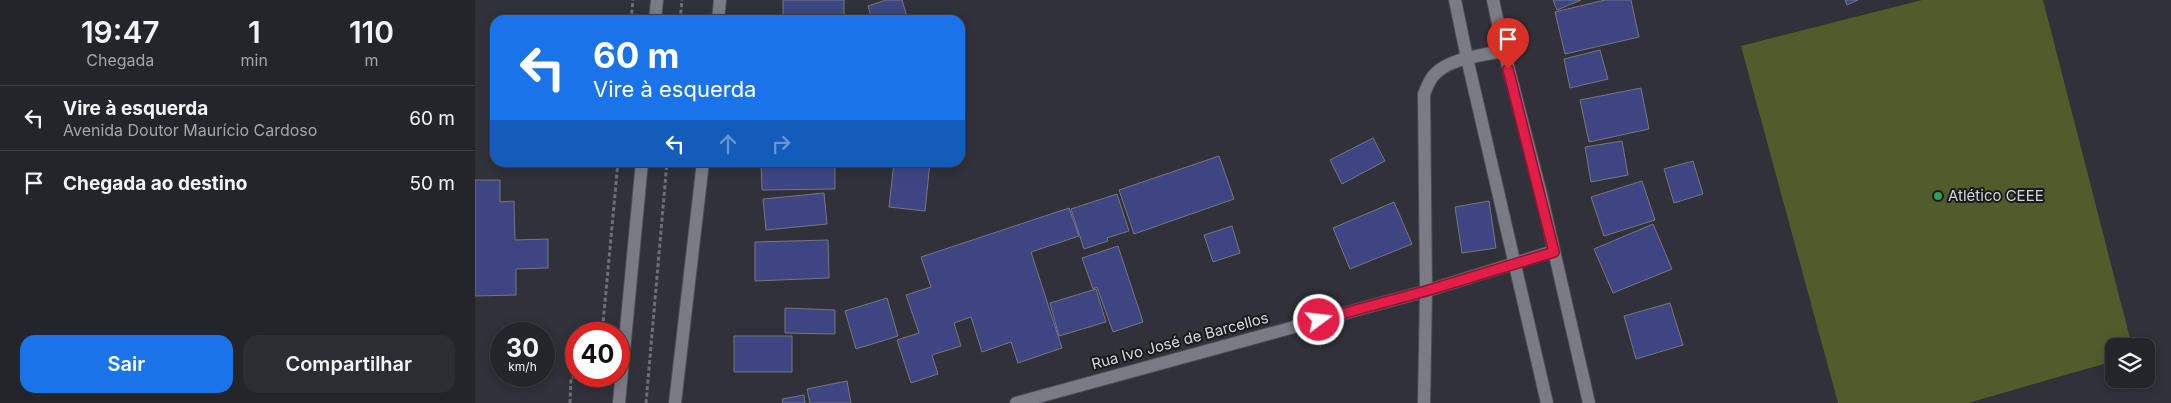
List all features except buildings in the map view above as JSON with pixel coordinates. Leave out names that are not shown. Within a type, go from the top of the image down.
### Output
[{"type":"street","points":[[656,15],[657,0]]},
{"type":"street","points":[[718,15],[720,0]]},
{"type":"street","points":[[1455,0],[1547,403]]},
{"type":"street","points":[[1493,0],[1503,51],[1554,252],[1589,403]]},
{"type":"street","points":[[1424,403],[1426,291],[1424,94],[1431,78],[1442,68],[1467,58],[1503,51]]},
{"type":"street","points":[[619,403],[641,167]]},
{"type":"street","points":[[675,403],[702,167]]},
{"type":"street","name":"Rua Ivo José de Barcellos","points":[[1016,403],[1426,291],[1554,252]]},
{"type":"path","points":[[632,15],[633,0]]},
{"type":"path","points":[[680,15],[682,0]]},
{"type":"path","points":[[603,322],[618,167]]},
{"type":"path","points":[[645,403],[667,167]]},
{"type":"path","points":[[570,403],[571,387]]},
{"type":"green space","name":"Atlético CEEE","points":[[1922,0],[2043,0],[2130,338],[2105,338],[2105,364],[1968,403],[1838,403],[1741,46]]},
{"type":"place","name":"Atlético CEEE","points":[[1938,196]]},
{"type":"route","points":[[1319,320],[1426,291],[1554,252],[1541,194],[1508,69]]}]
